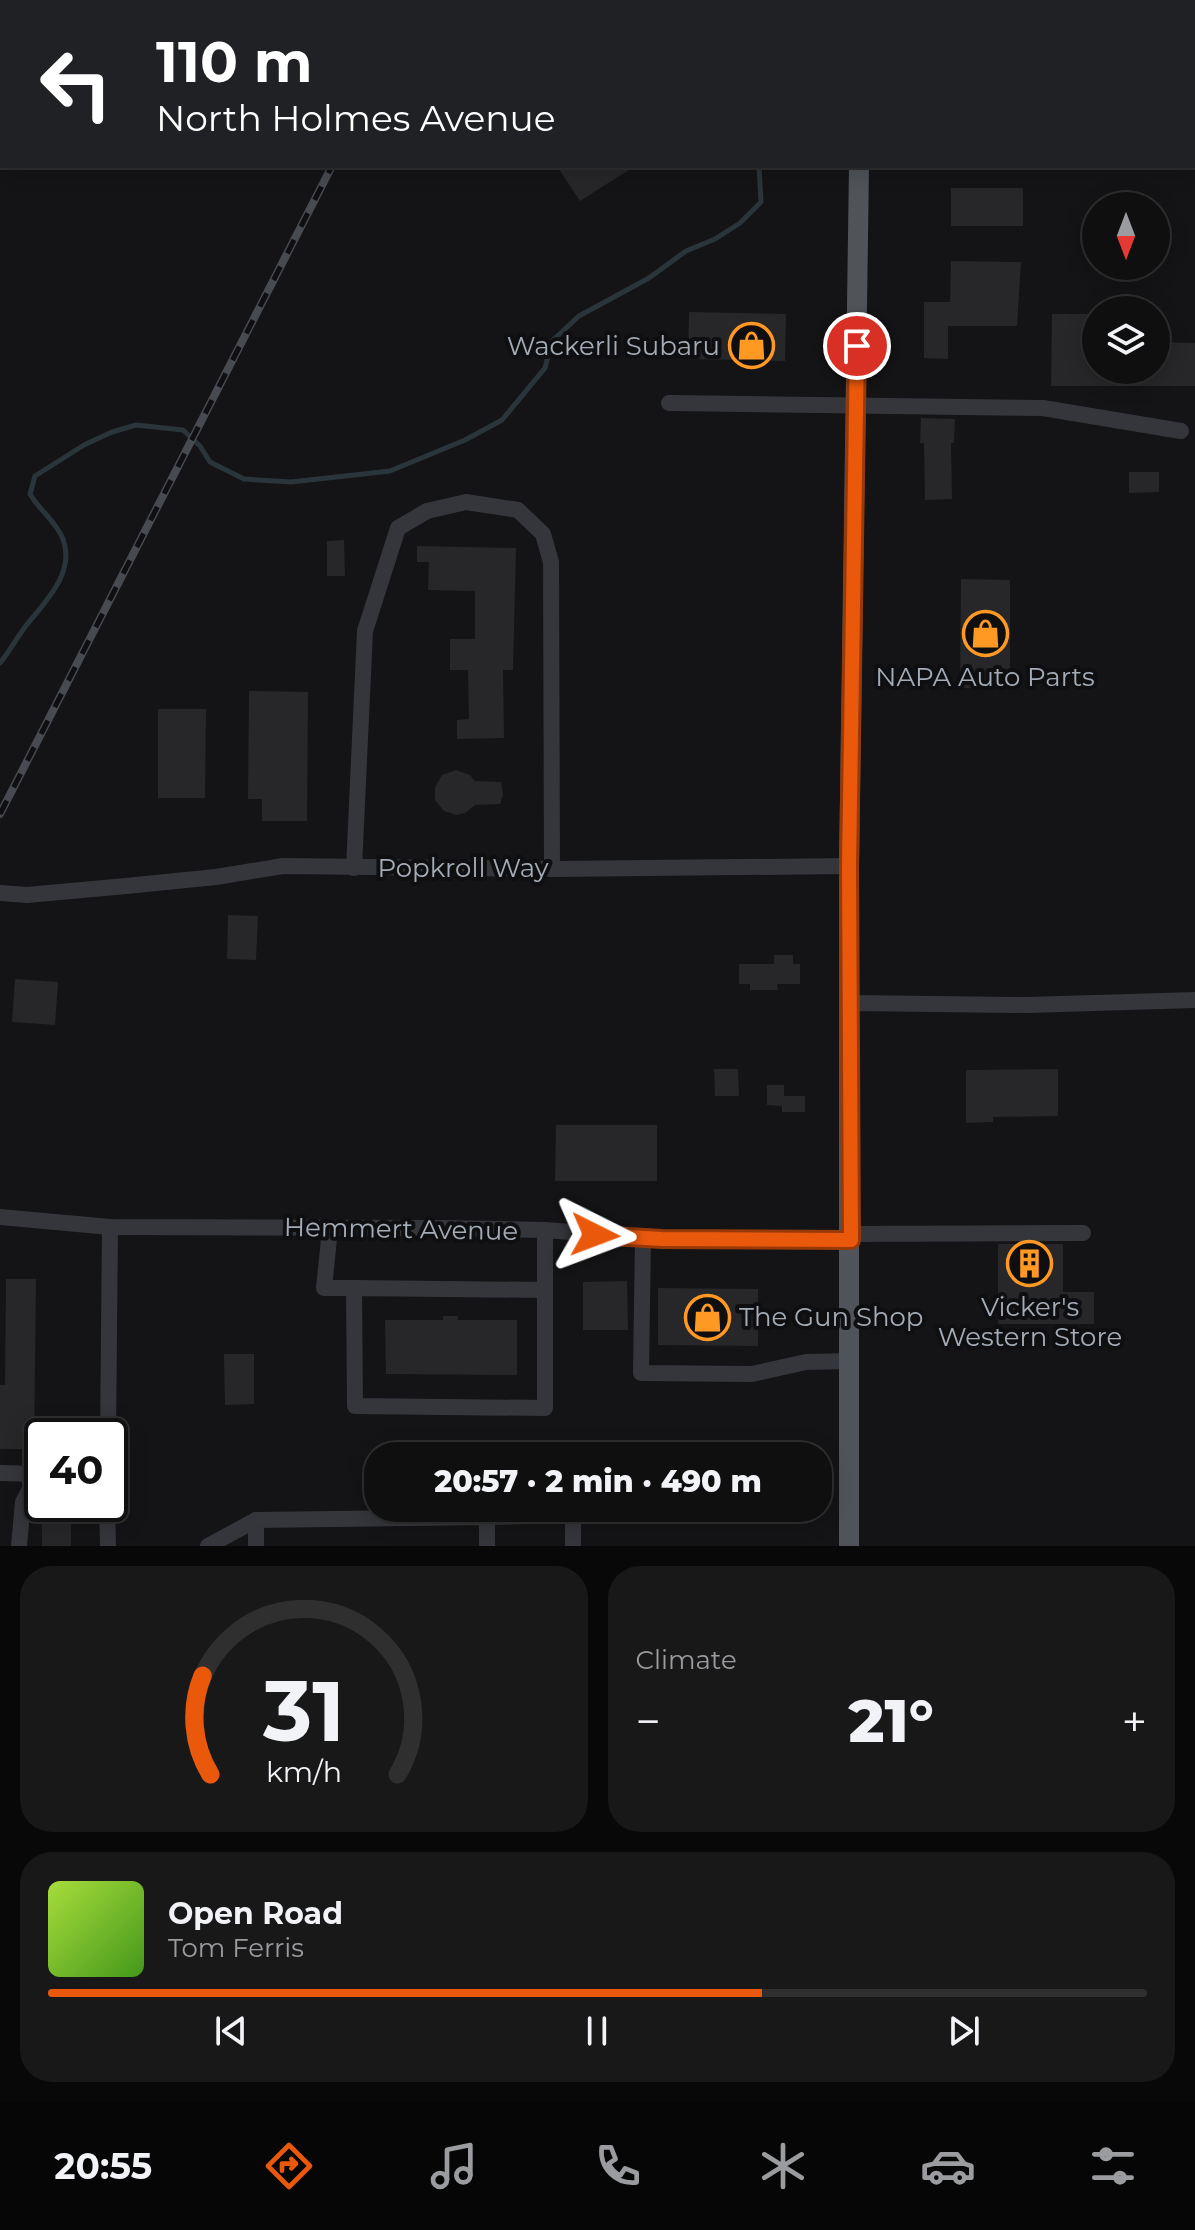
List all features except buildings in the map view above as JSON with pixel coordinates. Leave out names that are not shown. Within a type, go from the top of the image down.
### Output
[{"type":"main road","points":[[849,1546],[849,866],[859,168]]},
{"type":"street","points":[[669,403],[1043,408],[1181,431]]},
{"type":"street","points":[[354,868],[365,631],[398,528],[427,511],[466,502],[518,510],[543,534],[551,562],[552,869]]},
{"type":"street","name":"Popkroll Way","points":[[0,893],[27,895],[216,877],[283,866],[552,869],[849,866]]},
{"type":"street","points":[[849,1003],[1028,1005],[1195,1000]]},
{"type":"street","name":"Hemmert Avenue","points":[[0,1217],[110,1227],[545,1230],[643,1237],[1083,1233]]},
{"type":"street","points":[[108,1418],[110,1227]]},
{"type":"street","points":[[330,1229],[324,1288],[544,1290]]},
{"type":"street","points":[[354,1288],[355,1406],[545,1408],[545,1230]]},
{"type":"street","points":[[643,1237],[641,1373],[752,1374],[806,1362],[850,1361]]},
{"type":"street","points":[[0,1473],[24,1474]]},
{"type":"street","points":[[19,1546],[24,1500]]},
{"type":"street","points":[[208,1546],[256,1520],[364,1519]]},
{"type":"street","points":[[256,1520],[256,1546]]},
{"type":"street","points":[[107,1522],[108,1546]]},
{"type":"street","points":[[487,1522],[487,1546]]},
{"type":"street","points":[[573,1522],[573,1546]]},
{"type":"waterway","points":[[0,663],[49,598],[65,564],[63,539],[30,494],[35,476],[84,445],[136,425],[183,430],[200,446],[210,462],[244,479],[291,482],[390,471],[465,440],[502,420],[545,368],[552,341],[579,316],[649,278],[686,251],[715,239],[740,223],[761,202],[759,168]]},
{"type":"railway","points":[[0,814],[331,168]]},
{"type":"place","name":"Wackerli Subaru","points":[[751,346]]},
{"type":"place","name":"NAPA Auto Parts","points":[[985,634]]},
{"type":"place","name":"Vicker's Western Store","points":[[1030,1264]]},
{"type":"place","name":"The Gun Shop","points":[[708,1317]]},
{"type":"route","points":[[595,1235],[662,1239],[851,1240],[849,866],[857,346]]}]
